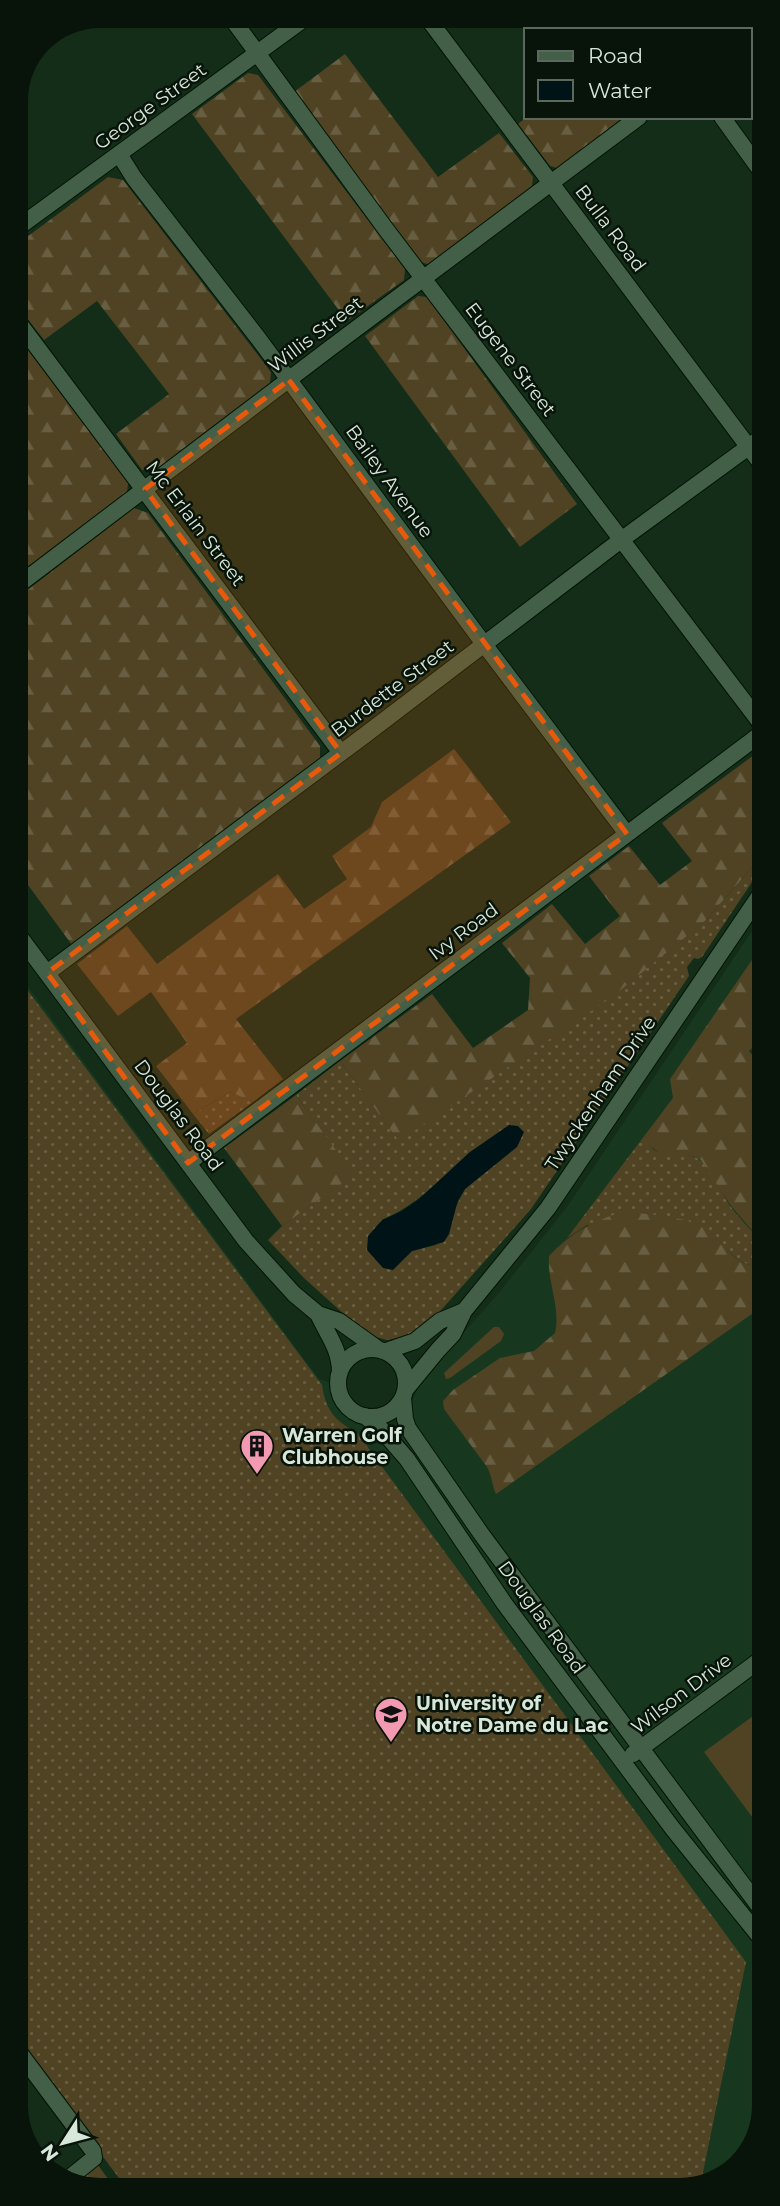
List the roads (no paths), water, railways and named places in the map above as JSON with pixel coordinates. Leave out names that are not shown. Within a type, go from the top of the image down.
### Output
[{"type":"street","name":"Eugene Street","points":[[239,28],[276,82],[752,712]]},
{"type":"street","name":"George Street","points":[[28,220],[292,28]]},
{"type":"street","name":"Bulla Road","points":[[435,28],[752,452]]},
{"type":"street","name":"Willis Street","points":[[28,578],[636,119]]},
{"type":"street","points":[[723,119],[752,159]]},
{"type":"street","name":"Bailey Avenue","points":[[119,154],[134,178],[289,380],[627,834]]},
{"type":"street","name":"Mc Erlain Street","points":[[28,335],[341,753]]},
{"type":"street","name":"Burdette Street","points":[[47,973],[752,444]]},
{"type":"street","name":"Ivy Road","points":[[188,1163],[752,740]]},
{"type":"street","name":"Twyckenham Drive","points":[[405,1393],[453,1334],[464,1311],[548,1208],[752,907]]},
{"type":"street","name":"Douglas Road","points":[[28,948],[270,1269],[318,1314],[339,1321],[382,1350]]},
{"type":"street","name":"Twyckenham Drive","points":[[382,1350],[415,1341],[440,1321],[464,1311]]},
{"type":"street","name":"Douglas Road","points":[[318,1314],[336,1347],[340,1372]]},
{"type":"street","points":[[382,1350],[396,1358],[403,1367],[406,1377],[405,1393],[396,1408],[387,1414],[365,1416],[354,1412],[340,1394],[340,1372],[351,1356],[359,1351],[382,1350]]},
{"type":"street","name":"Douglas Road","points":[[405,1393],[405,1419],[408,1428],[482,1535],[752,1897]]},
{"type":"street","name":"Douglas Road","points":[[365,1416],[381,1429],[407,1459],[504,1603],[673,1829],[752,1927]]},
{"type":"street","name":"Wilson Drive","points":[[623,1762],[752,1666]]},
{"type":"street","points":[[28,2064],[93,2151],[94,2158],[76,2173]]},
{"type":"water","points":[[509,1125],[518,1126],[524,1132],[517,1147],[465,1189],[458,1200],[449,1234],[444,1242],[412,1251],[393,1270],[383,1268],[367,1250],[368,1236],[382,1220],[418,1200],[470,1152]]},
{"type":"place","name":"Warren Golf Clubhouse","points":[[257,1476]]},
{"type":"place","name":"University of Notre Dame du Lac","points":[[391,1744]]}]
